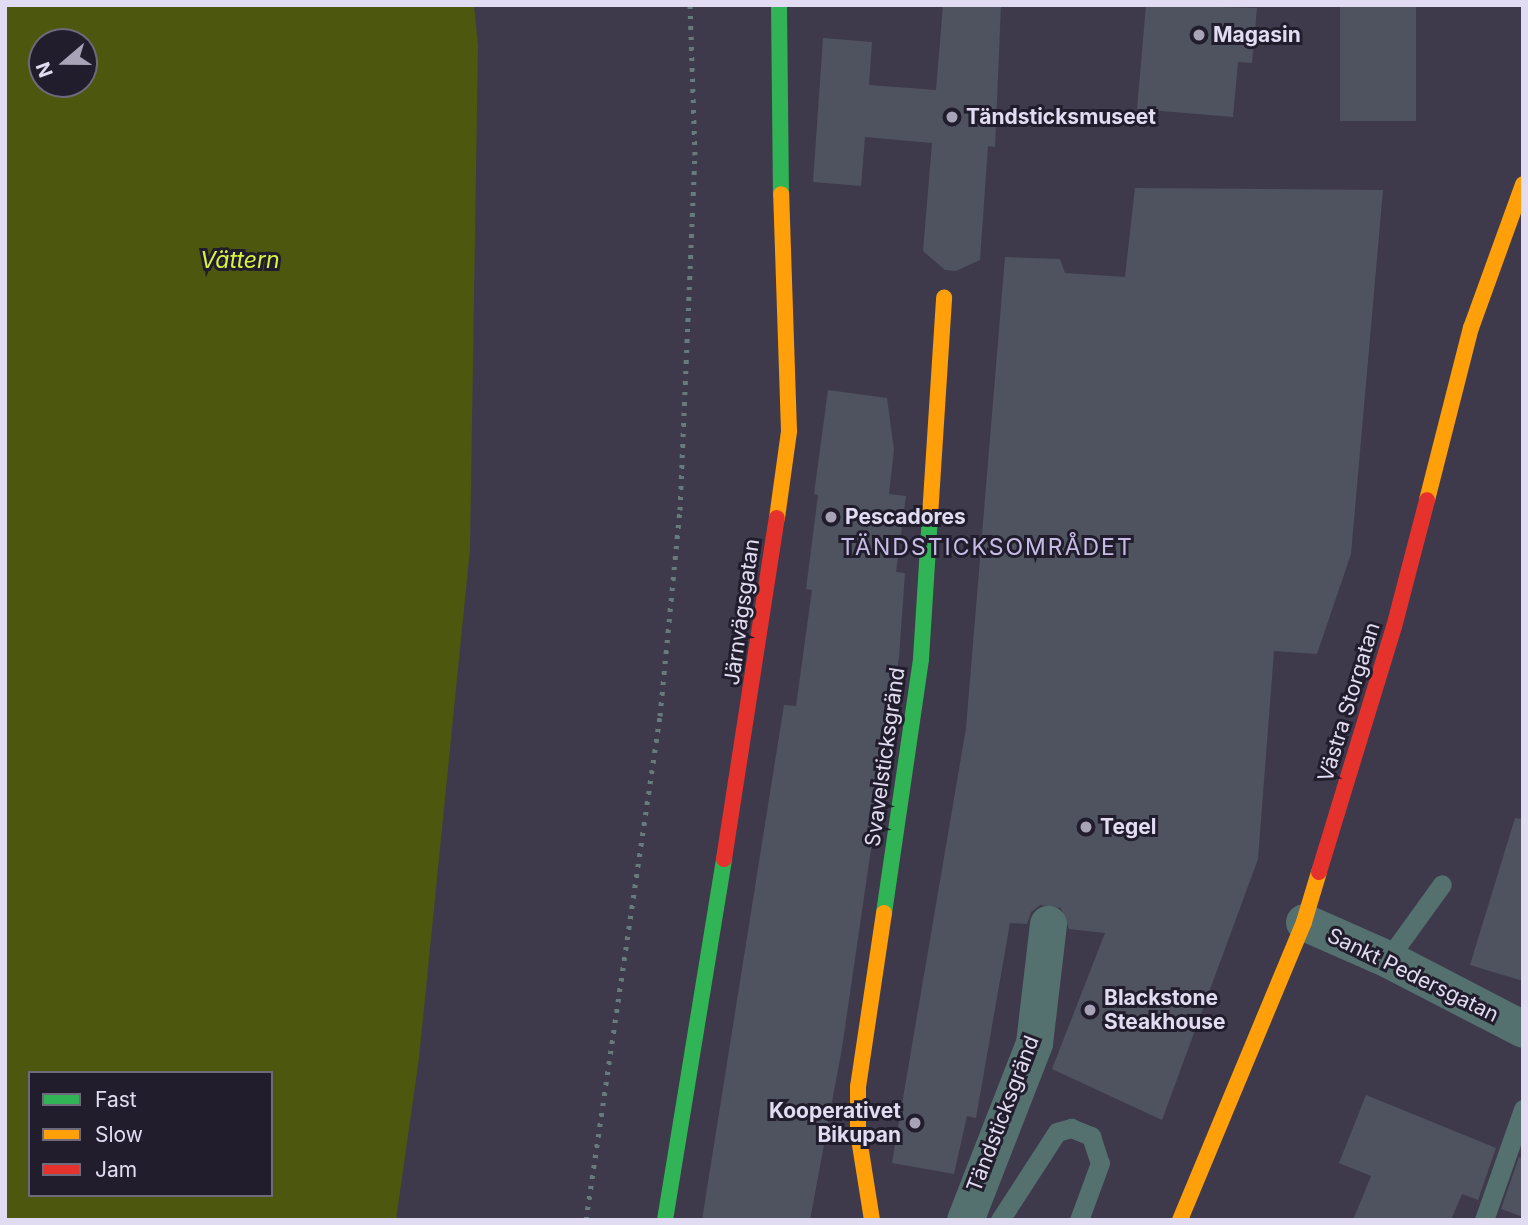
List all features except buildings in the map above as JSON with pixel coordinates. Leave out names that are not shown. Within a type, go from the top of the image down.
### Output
[{"type":"street","name":"Järnvägsgatan","points":[[666,1220],[764,618],[789,431],[776,57],[779,5]]},
{"type":"street","name":"Västra Storgatan","points":[[1180,1220],[1304,922],[1394,627],[1471,328],[1514,229],[1523,184]]},
{"type":"street","name":"Svavelsticksgränd","points":[[872,1220],[858,1133],[858,1087],[921,659],[944,298]]},
{"type":"street","name":"Sankt Pedersgatan","points":[[1304,922],[1388,958],[1523,1029]]},
{"type":"street","name":"Tändsticksgränd","points":[[965,1220],[1034,1043],[1048,923]]},
{"type":"lane","points":[[1388,958],[1442,884]]},
{"type":"lane","points":[[1489,1218],[1523,1109]]},
{"type":"lane","points":[[1000,1220],[1056,1132],[1071,1128],[1091,1136],[1100,1163],[1079,1220]]},
{"type":"water","name":"Vättern","points":[[5,5],[474,5],[478,45],[470,549],[419,1058],[396,1220],[5,1220]]},
{"type":"railway","points":[[586,1220],[660,716],[680,510],[695,155],[690,5]]},
{"type":"traffic: fast","points":[[779,5],[781,194]]},
{"type":"traffic: fast","points":[[884,913],[921,659],[930,516]]},
{"type":"traffic: fast","points":[[665,1220],[724,859]]},
{"type":"traffic: slow","points":[[1427,500],[1471,328],[1523,184]]},
{"type":"traffic: slow","points":[[777,518],[789,431],[781,194]]},
{"type":"traffic: slow","points":[[930,516],[944,297]]},
{"type":"traffic: slow","points":[[1180,1220],[1304,922],[1319,872]]},
{"type":"traffic: slow","points":[[872,1220],[858,1133],[858,1087],[884,913]]},
{"type":"traffic: jam","points":[[1319,872],[1394,627],[1427,500]]},
{"type":"traffic: jam","points":[[724,859],[777,518]]},
{"type":"place","name":"Magasin","points":[[1199,35]]},
{"type":"place","name":"Tändsticksmuseet","points":[[952,117]]},
{"type":"place","name":"Pescadores","points":[[831,517]]},
{"type":"place","name":"Tegel","points":[[1086,827]]},
{"type":"place","name":"Blackstone Steakhouse","points":[[1090,1010]]},
{"type":"place","name":"Kooperativet Bikupan","points":[[915,1123]]},
{"type":"district","name":"TÄNDSTICKSOMRÅDET","points":[[987,547]]}]
